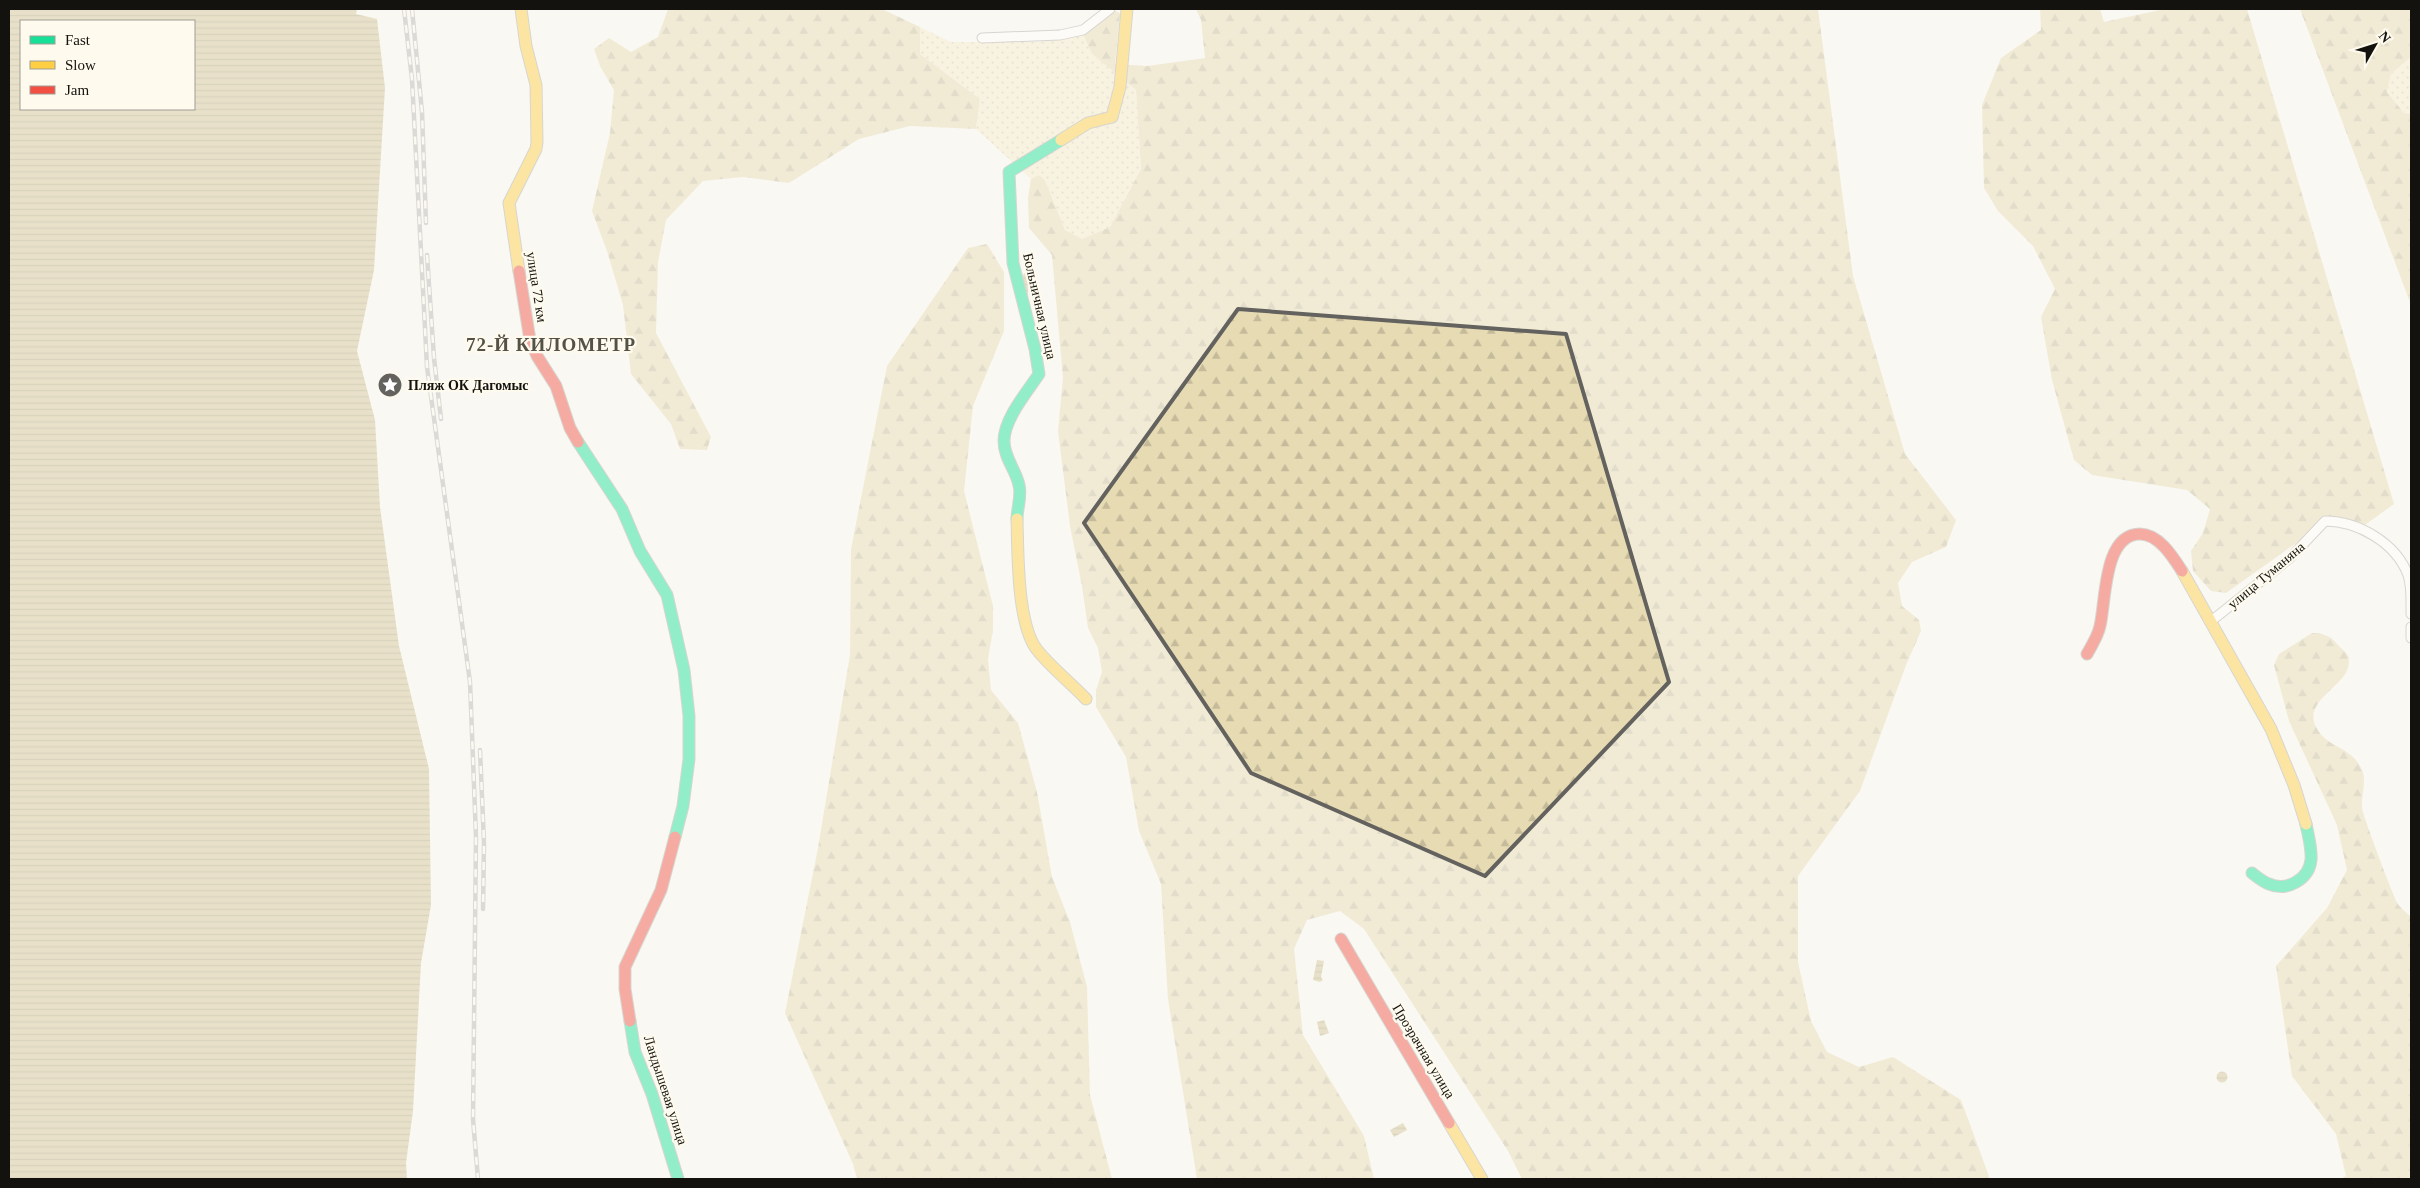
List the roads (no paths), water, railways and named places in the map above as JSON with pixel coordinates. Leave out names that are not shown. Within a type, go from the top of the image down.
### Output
[{"type":"street","name":"улица 72 км","points":[[521,9],[526,46],[536,85],[537,142],[536,149],[509,202],[530,340],[536,356],[556,386],[570,428],[588,460],[622,509],[640,551],[667,595],[682,661],[690,716],[689,759],[683,806],[673,839]]},
{"type":"street","points":[[982,38],[1060,35],[1083,30],[1110,9]]},
{"type":"street","name":"Больничная улица","points":[[1086,699],[1035,647],[1026,624],[1018,568],[1017,510],[1020,498],[1019,484],[1010,466],[1004,441],[1012,414],[1039,374],[1036,351],[1015,277],[1010,242],[1009,172],[1088,123],[1112,117],[1120,87],[1128,9]]},
{"type":"street","name":"улица Туманяна","points":[[2210,622],[2290,558],[2325,521],[2335,521],[2354,527],[2367,532],[2387,544],[2402,563],[2408,575],[2411,614]]},
{"type":"street","points":[[2087,654],[2100,625],[2109,568],[2114,552],[2126,539],[2136,534],[2150,536],[2163,546],[2176,563],[2210,622],[2278,744],[2294,788],[2311,856],[2308,869],[2301,880],[2288,886],[2270,885],[2252,873]]},
{"type":"street","points":[[2411,627],[2411,638]]},
{"type":"street","name":"Ландышевая улица","points":[[673,839],[661,890],[626,968],[625,989],[635,1052],[652,1094],[678,1179]]},
{"type":"street","name":"Прозрачная улица","points":[[1341,939],[1400,1043],[1443,1112],[1461,1148],[1482,1179]]},
{"type":"railway","points":[[404,9],[412,79],[427,367],[470,682],[476,837],[473,1119],[478,1179]]},
{"type":"railway","points":[[412,9],[422,112],[426,223]]},
{"type":"railway","points":[[427,255],[434,358],[441,419]]},
{"type":"railway","points":[[480,750],[484,843],[483,909]]},
{"type":"place","name":"Пляж ОК Дагомыс","points":[[390,385]]},
{"type":"district","name":"72-Й КИЛОМЕТР","points":[[551,344]]}]
